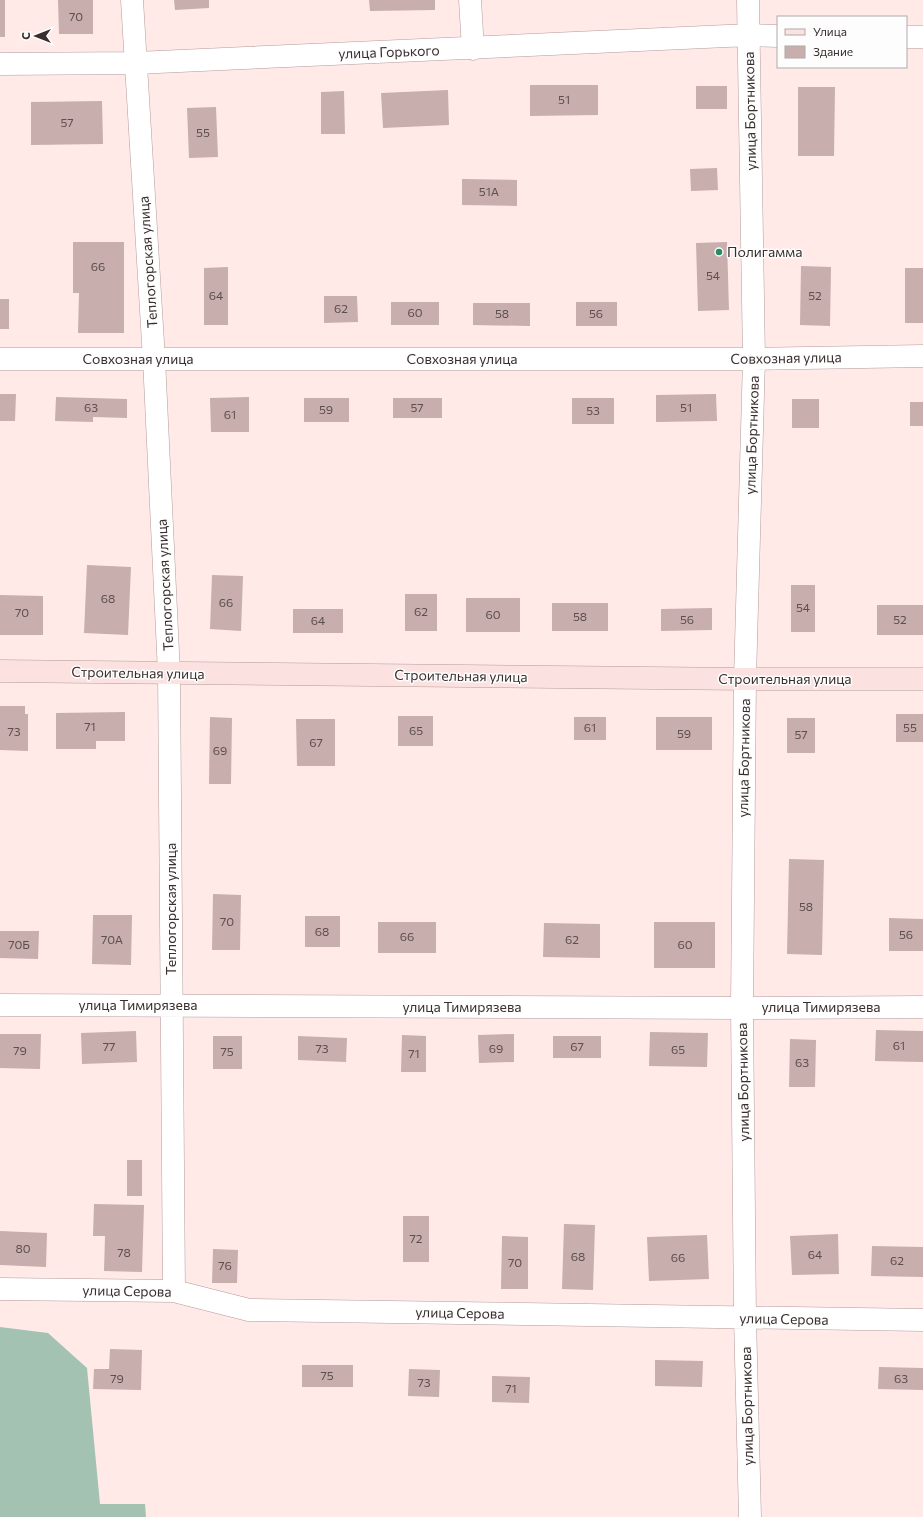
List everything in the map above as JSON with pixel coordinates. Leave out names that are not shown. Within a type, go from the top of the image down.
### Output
[{"type":"street","name":"Теплогорская улица","points":[[132,0],[154,359],[169,673],[174,1291]]},
{"type":"street","points":[[470,0],[473,48]]},
{"type":"street","name":"улица Бортникова","points":[[748,0],[754,360],[745,679],[742,1008],[750,1517]]},
{"type":"street","name":"улица Горького","points":[[0,64],[136,63],[777,36]]},
{"type":"street","points":[[907,37],[923,37]]},
{"type":"street","name":"Совхозная улица","points":[[0,359],[754,360],[923,356]]},
{"type":"street","name":"Строительная улица","points":[[0,671],[923,680]]},
{"type":"street","name":"улица Тимирязева","points":[[0,1005],[742,1008],[923,1007]]},
{"type":"street","name":"улица Серова","points":[[0,1289],[174,1291],[249,1310],[923,1320]]},
{"type":"green space","points":[[0,1327],[48,1333],[87,1368],[100,1504],[145,1504],[146,1517],[0,1517]]},
{"type":"building","points":[[0,0],[5,0],[5,37],[0,37]]},
{"type":"building","points":[[58,0],[93,0],[93,34],[59,34]]},
{"type":"building","points":[[174,0],[209,0],[209,8],[175,10]]},
{"type":"building","points":[[369,0],[435,0],[435,10],[370,11]]},
{"type":"building","points":[[530,85],[598,85],[598,115],[530,116]]},
{"type":"building","points":[[696,86],[727,86],[727,109],[696,109]]},
{"type":"building","points":[[798,87],[835,87],[834,156],[798,156]]},
{"type":"building","points":[[448,90],[449,125],[383,128],[381,93]]},
{"type":"building","points":[[344,91],[345,134],[321,134],[321,92]]},
{"type":"building","points":[[102,101],[103,144],[31,145],[31,102]]},
{"type":"building","points":[[216,107],[218,157],[189,158],[187,108]]},
{"type":"building","points":[[717,168],[718,190],[691,191],[690,169]]},
{"type":"building","points":[[462,179],[517,180],[517,206],[462,205]]},
{"type":"building","points":[[73,242],[124,242],[124,333],[78,333],[79,293],[73,293]]},
{"type":"building","points":[[727,242],[729,310],[698,311],[696,243]]},
{"type":"building","points":[[801,266],[831,267],[830,326],[800,325]]},
{"type":"building","points":[[228,267],[228,325],[204,325],[204,268]]},
{"type":"building","points":[[905,268],[923,268],[923,323],[905,323]]},
{"type":"building","points":[[324,296],[357,296],[358,322],[324,323]]},
{"type":"building","points":[[0,299],[9,299],[9,329],[0,329]]},
{"type":"building","points":[[391,302],[439,302],[439,325],[391,325]]},
{"type":"building","points":[[576,302],[617,302],[617,326],[576,326]]},
{"type":"building","points":[[473,303],[530,303],[530,326],[473,325]]},
{"type":"building","points":[[0,394],[16,394],[15,421],[0,421]]},
{"type":"building","points":[[716,394],[717,421],[656,422],[656,395]]},
{"type":"building","points":[[56,397],[127,399],[127,418],[93,417],[93,422],[55,421]]},
{"type":"building","points":[[249,397],[249,432],[211,432],[210,398]]},
{"type":"building","points":[[304,398],[349,398],[349,422],[304,422]]},
{"type":"building","points":[[393,398],[442,398],[442,418],[393,418]]},
{"type":"building","points":[[572,398],[614,398],[614,424],[572,424]]},
{"type":"building","points":[[792,399],[819,399],[819,428],[792,428]]},
{"type":"building","points":[[910,402],[923,402],[923,426],[910,426]]},
{"type":"building","points":[[87,565],[131,567],[128,635],[84,633]]},
{"type":"building","points":[[212,575],[243,576],[241,631],[210,629]]},
{"type":"building","points":[[791,585],[815,585],[815,632],[791,632]]},
{"type":"building","points":[[405,594],[437,594],[437,631],[405,631]]},
{"type":"building","points":[[0,595],[43,596],[43,635],[0,635]]},
{"type":"building","points":[[466,598],[520,598],[520,632],[466,632]]},
{"type":"building","points":[[552,603],[608,603],[608,631],[552,631]]},
{"type":"building","points":[[877,605],[923,605],[923,635],[877,635]]},
{"type":"building","points":[[712,608],[712,630],[661,631],[661,609]]},
{"type":"building","points":[[293,609],[343,609],[343,633],[293,633]]},
{"type":"building","points":[[0,706],[25,706],[25,714],[28,714],[28,751],[0,750]]},
{"type":"building","points":[[125,712],[125,741],[96,741],[96,749],[56,749],[56,713]]},
{"type":"building","points":[[896,714],[923,714],[923,742],[896,742]]},
{"type":"building","points":[[398,716],[433,716],[433,746],[398,746]]},
{"type":"building","points":[[210,717],[232,718],[231,784],[209,784]]},
{"type":"building","points":[[574,717],[606,717],[606,740],[574,740]]},
{"type":"building","points":[[656,717],[712,717],[712,750],[656,750]]},
{"type":"building","points":[[787,718],[815,718],[815,753],[787,753]]},
{"type":"building","points":[[296,719],[335,719],[335,766],[297,766]]},
{"type":"building","points":[[789,859],[824,860],[822,955],[787,954]]},
{"type":"building","points":[[213,894],[241,895],[240,950],[212,950]]},
{"type":"building","points":[[93,915],[132,915],[131,965],[92,964]]},
{"type":"building","points":[[305,916],[340,916],[340,947],[305,947]]},
{"type":"building","points":[[889,918],[923,919],[923,951],[889,951]]},
{"type":"building","points":[[378,922],[436,922],[436,953],[378,953]]},
{"type":"building","points":[[654,922],[715,922],[715,968],[654,968]]},
{"type":"building","points":[[544,923],[600,924],[600,958],[543,957]]},
{"type":"building","points":[[0,931],[39,931],[38,959],[0,958]]},
{"type":"building","points":[[876,1030],[923,1031],[923,1062],[875,1061]]},
{"type":"building","points":[[136,1031],[137,1062],[82,1064],[81,1033]]},
{"type":"building","points":[[650,1032],[708,1033],[707,1067],[649,1066]]},
{"type":"building","points":[[0,1034],[41,1034],[40,1069],[0,1068]]},
{"type":"building","points":[[514,1034],[514,1062],[479,1063],[478,1035]]},
{"type":"building","points":[[402,1035],[426,1036],[426,1072],[401,1072]]},
{"type":"building","points":[[213,1036],[242,1036],[242,1069],[213,1069]]},
{"type":"building","points":[[298,1036],[347,1038],[346,1062],[298,1060]]},
{"type":"building","points":[[553,1036],[601,1036],[601,1058],[553,1058]]},
{"type":"building","points":[[790,1039],[816,1040],[815,1087],[789,1087]]},
{"type":"building","points":[[127,1160],[142,1160],[142,1196],[127,1196]]},
{"type":"building","points":[[94,1204],[144,1205],[142,1272],[104,1271],[105,1236],[93,1236]]},
{"type":"building","points":[[403,1216],[429,1216],[429,1262],[403,1262]]},
{"type":"building","points":[[564,1224],[595,1225],[593,1290],[562,1289]]},
{"type":"building","points":[[0,1231],[47,1233],[46,1267],[0,1265]]},
{"type":"building","points":[[838,1234],[839,1274],[792,1275],[790,1236]]},
{"type":"building","points":[[707,1235],[709,1279],[649,1281],[647,1237]]},
{"type":"building","points":[[502,1236],[528,1237],[528,1289],[501,1289]]},
{"type":"building","points":[[872,1246],[923,1247],[923,1277],[871,1276]]},
{"type":"building","points":[[213,1249],[238,1250],[237,1283],[212,1283]]},
{"type":"building","points":[[110,1349],[142,1350],[141,1390],[93,1389],[94,1369],[109,1369]]},
{"type":"building","points":[[655,1360],[703,1361],[702,1387],[655,1386]]},
{"type":"building","points":[[302,1365],[353,1365],[353,1387],[302,1387]]},
{"type":"building","points":[[879,1367],[923,1368],[923,1390],[878,1389]]},
{"type":"building","points":[[409,1369],[440,1370],[439,1397],[408,1396]]},
{"type":"building","points":[[492,1376],[530,1377],[529,1403],[492,1402]]},
{"type":"place","name":"Полигамма","points":[[719,252]]}]
